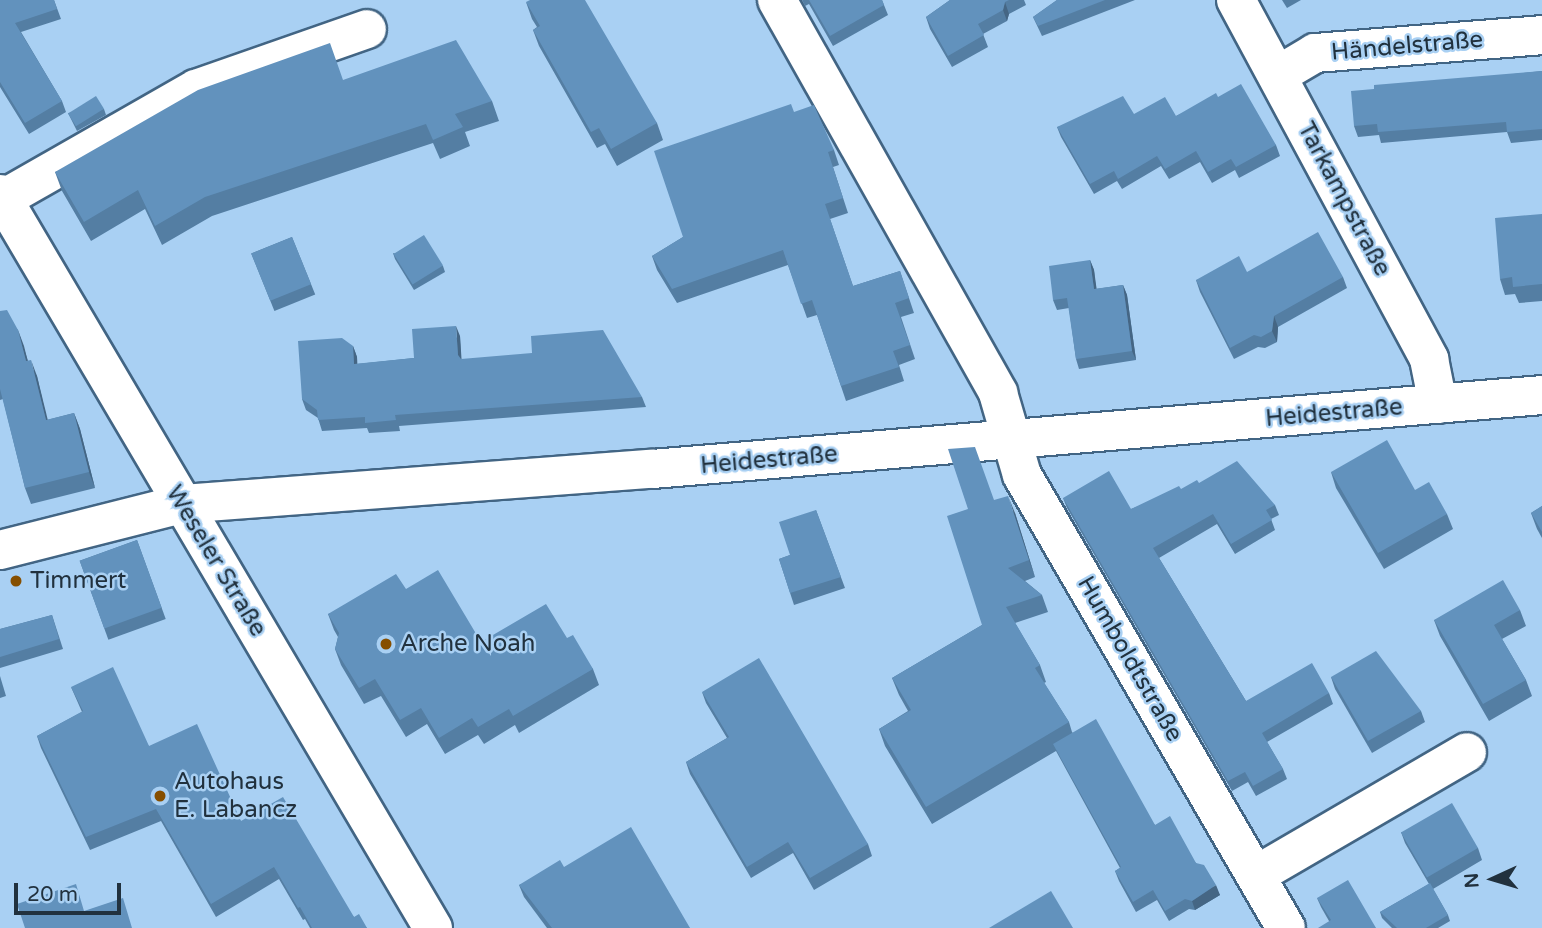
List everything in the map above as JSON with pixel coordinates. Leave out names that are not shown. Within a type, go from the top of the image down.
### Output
[{"type":"street","name":"Humboldtstraße","points":[[777,0],[998,394],[1022,475],[1286,928]]},
{"type":"street","name":"Tarkampstraße","points":[[1236,0],[1429,359],[1438,404]]},
{"type":"street","points":[[2,197],[196,89],[367,29]]},
{"type":"street","name":"Händelstraße","points":[[1278,75],[1315,53],[1542,35]]},
{"type":"street","name":"Weseler Straße","points":[[2,197],[433,928]]},
{"type":"street","name":"Heidestraße","points":[[0,550],[182,505],[1542,395]]},
{"type":"street","points":[[1256,875],[1467,752]]},
{"type":"building","points":[[0,0],[54,0],[57,9],[15,23],[62,101],[25,123],[0,82]]},
{"type":"building","points":[[585,0],[657,123],[611,149],[599,128],[591,132],[533,30],[540,26],[526,2]]},
{"type":"building","points":[[809,0],[882,0],[884,5],[830,36]]},
{"type":"building","points":[[950,0],[1009,0],[1005,2],[1003,10],[978,24],[984,35],[948,56],[926,17]]},
{"type":"building","points":[[1057,0],[1105,0],[1038,26],[1033,17]]},
{"type":"building","points":[[456,40],[492,101],[455,114],[463,127],[433,140],[426,124],[205,197],[155,226],[138,190],[84,222],[55,172],[198,90],[330,43],[343,80]]},
{"type":"building","points":[[1542,71],[1542,129],[1507,132],[1506,122],[1378,132],[1377,124],[1354,126],[1351,91],[1374,89],[1374,85]]},
{"type":"building","points":[[1241,84],[1276,145],[1236,167],[1231,159],[1208,172],[1196,151],[1165,169],[1157,156],[1118,179],[1114,171],[1090,184],[1057,127],[1123,96],[1134,114],[1165,97],[1176,116],[1216,93],[1218,97]]},
{"type":"building","points":[[96,96],[104,109],[76,126],[68,113]]},
{"type":"building","points":[[791,104],[794,112],[814,105],[834,150],[828,152],[843,198],[825,204],[853,286],[900,271],[909,298],[895,303],[910,345],[893,351],[899,367],[841,386],[812,300],[801,304],[783,250],[672,289],[652,256],[683,237],[654,151]]},
{"type":"building","points":[[1542,214],[1542,284],[1513,287],[1512,277],[1500,279],[1495,218]]},
{"type":"building","points":[[1318,232],[1343,277],[1274,316],[1272,331],[1261,337],[1254,335],[1230,348],[1196,280],[1239,256],[1247,272]]},
{"type":"building","points":[[424,235],[443,266],[413,285],[393,254]]},
{"type":"building","points":[[292,237],[311,284],[270,301],[251,253]]},
{"type":"building","points":[[1090,260],[1094,289],[1123,285],[1132,351],[1076,359],[1067,298],[1053,300],[1049,266]]},
{"type":"building","points":[[7,310],[18,330],[26,361],[31,360],[46,420],[74,413],[89,472],[25,488],[0,389],[0,311]]},
{"type":"building","points":[[456,326],[458,355],[461,359],[532,353],[531,336],[603,330],[642,397],[395,415],[396,420],[365,423],[365,417],[318,420],[317,410],[302,399],[298,341],[342,338],[353,346],[354,364],[414,358],[412,329]]},
{"type":"building","points":[[1387,440],[1415,490],[1429,482],[1447,514],[1378,553],[1331,472]]},
{"type":"building","points":[[975,447],[994,500],[1008,496],[1029,560],[1008,568],[1042,595],[1006,607],[1040,665],[1035,668],[1069,722],[926,807],[879,729],[911,710],[892,678],[982,625],[947,516],[968,509],[948,449]]},
{"type":"building","points":[[1237,461],[1275,505],[1266,510],[1272,520],[1231,544],[1213,514],[1153,548],[1246,701],[1312,663],[1329,693],[1262,733],[1283,769],[1253,786],[1245,772],[1228,781],[1063,498],[1109,471],[1131,509],[1179,486],[1181,489],[1197,480],[1199,483]]},
{"type":"building","points":[[1542,506],[1542,532],[1531,513]]},
{"type":"building","points":[[816,510],[841,577],[790,593],[779,559],[790,555],[779,522]]},
{"type":"building","points":[[137,540],[162,608],[104,629],[80,561]]},
{"type":"building","points":[[438,570],[481,642],[546,604],[567,638],[573,635],[593,669],[513,716],[509,709],[478,727],[472,718],[439,738],[421,708],[400,720],[375,679],[359,688],[335,649],[339,633],[328,614],[396,574],[406,589]]},
{"type":"building","points":[[1503,580],[1520,610],[1494,625],[1526,680],[1483,704],[1434,620]]},
{"type":"building","points":[[52,615],[59,639],[0,657],[0,629]]},
{"type":"building","points":[[1376,651],[1421,711],[1368,741],[1331,677]]},
{"type":"building","points":[[759,658],[868,844],[810,878],[788,842],[747,867],[686,762],[729,737],[702,692]]},
{"type":"building","points":[[113,667],[149,746],[197,724],[241,821],[283,797],[354,917],[359,914],[367,928],[312,928],[274,867],[211,904],[156,809],[86,837],[37,736],[83,711],[71,687]]},
{"type":"building","points":[[1096,719],[1155,825],[1170,816],[1196,863],[1204,865],[1216,885],[1192,901],[1185,899],[1165,911],[1153,890],[1133,902],[1115,871],[1121,867],[1053,744]]},
{"type":"building","points":[[1452,803],[1478,848],[1427,878],[1401,833]]},
{"type":"building","points":[[631,827],[690,928],[552,928],[519,885],[560,860],[564,867]]},
{"type":"building","points":[[1348,880],[1376,928],[1318,928],[1331,920],[1317,898]]},
{"type":"building","points":[[1430,883],[1448,915],[1426,928],[1397,928],[1380,912]]},
{"type":"building","points":[[76,884],[84,911],[123,898],[132,928],[25,928],[17,904]]},
{"type":"building","points":[[1051,891],[1073,928],[989,928]]},
{"type":"place","name":"Timmert","points":[[16,581]]},
{"type":"place","name":"Arche Noah","points":[[386,644]]},
{"type":"place","name":"Autohaus E. Labancz","points":[[160,796]]}]
